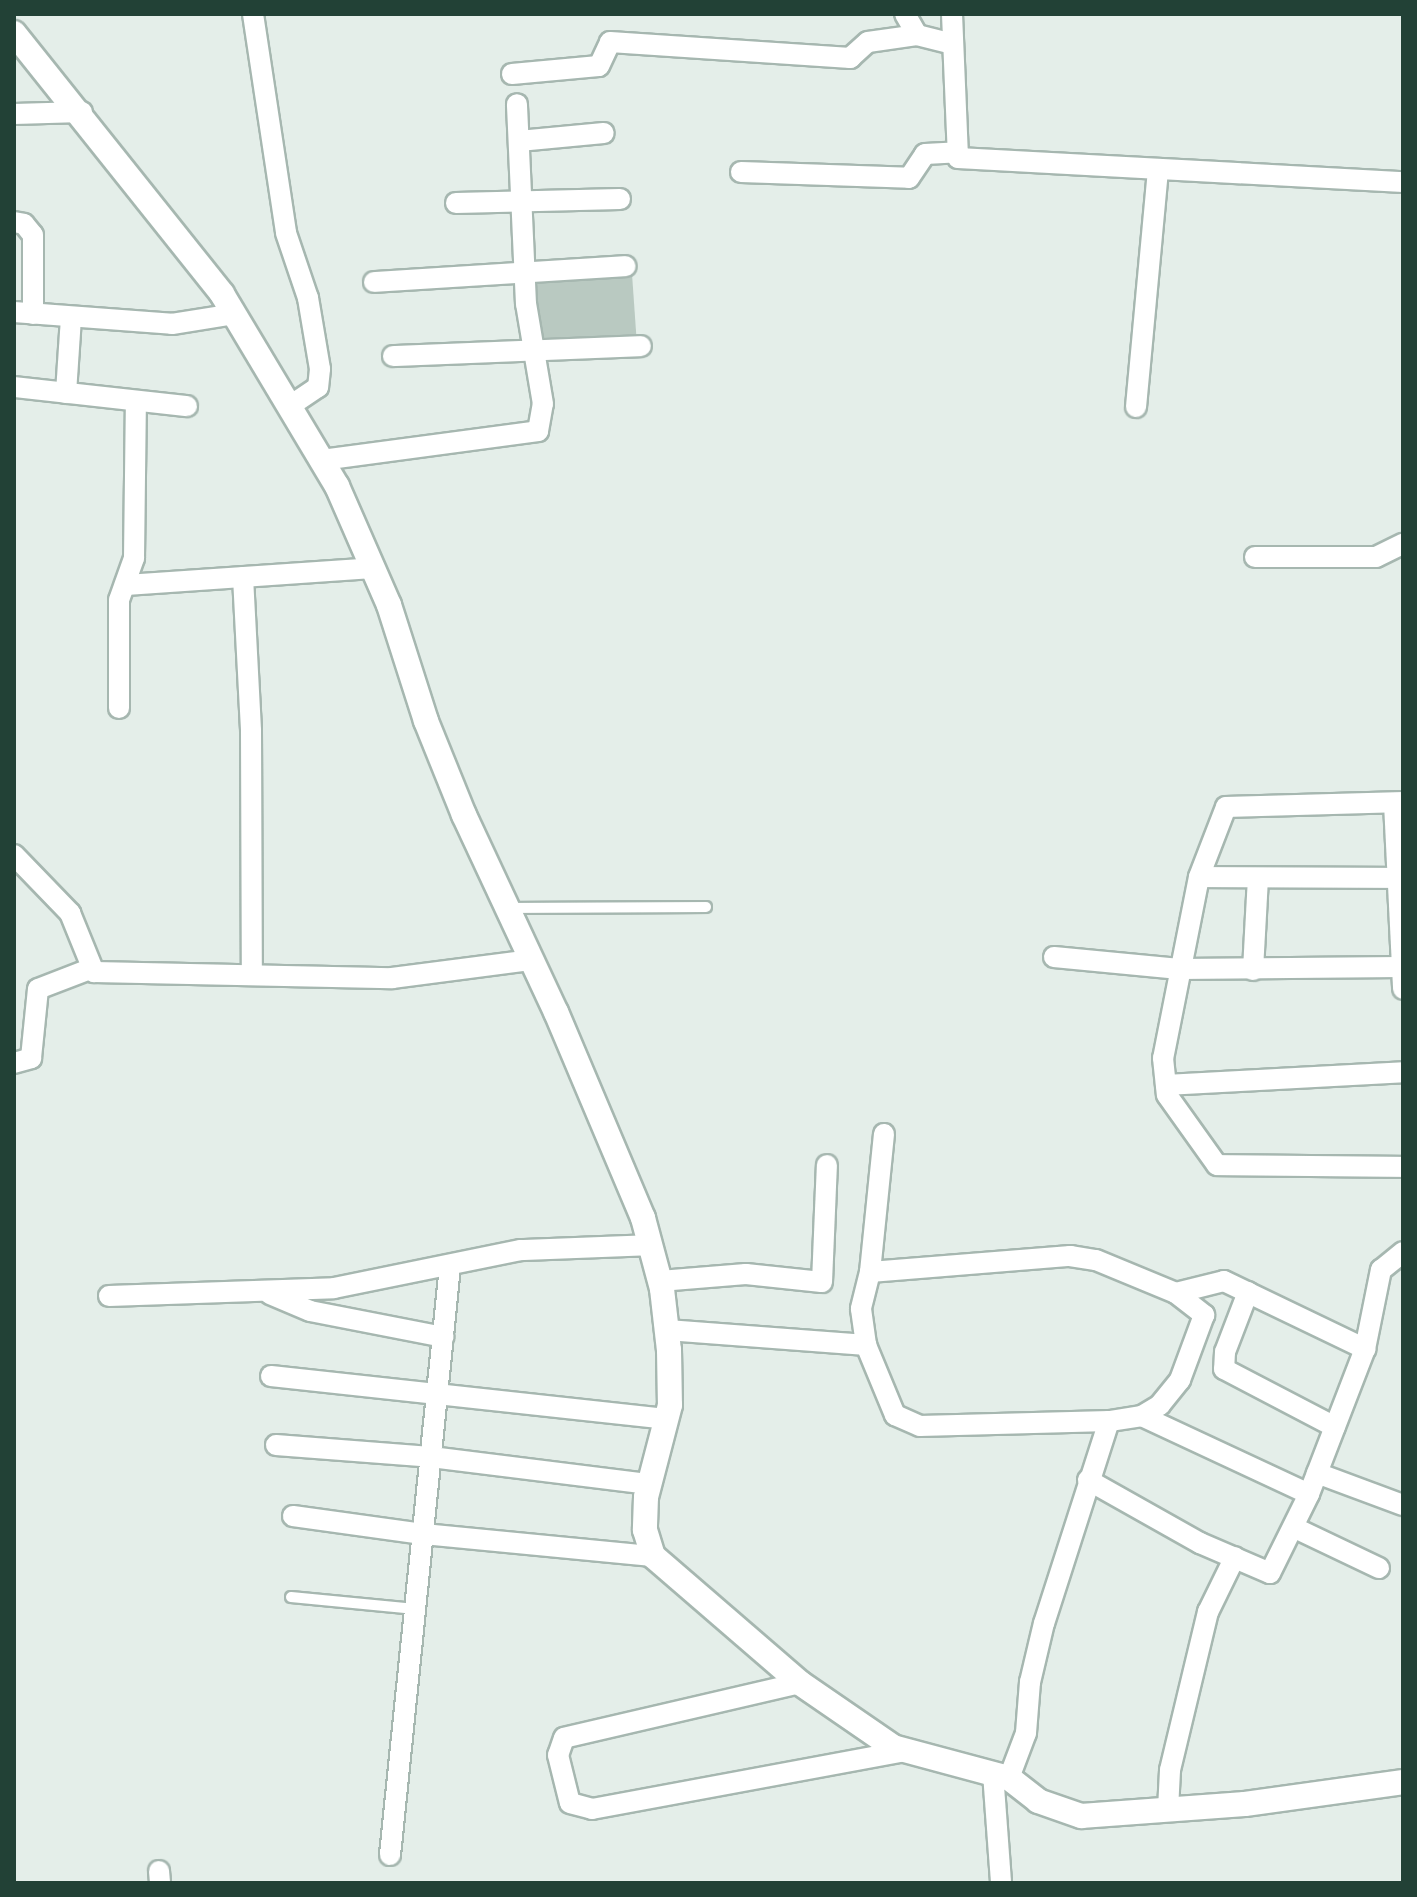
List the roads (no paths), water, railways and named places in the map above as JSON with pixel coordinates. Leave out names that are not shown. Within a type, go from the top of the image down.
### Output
[{"type":"street","points":[[253,14],[286,233],[308,298],[320,369],[318,387],[290,406]]},
{"type":"street","points":[[905,14],[917,35]]},
{"type":"street","points":[[952,14],[958,158],[1403,182]]},
{"type":"street","points":[[14,33],[82,112],[235,314],[322,460],[373,568],[410,661],[426,721],[611,1142],[650,1245],[660,1281],[667,1330],[666,1419],[649,1484],[645,1530],[653,1556],[800,1683],[906,1751],[1001,1775],[1038,1801],[1081,1816],[1168,1810],[1403,1782]]},
{"type":"street","points":[[512,74],[599,66],[610,42],[850,58],[868,42],[917,35],[953,44]]},
{"type":"street","points":[[322,460],[531,435],[544,416],[524,269],[517,104]]},
{"type":"street","points":[[14,114],[82,112]]},
{"type":"street","points":[[519,141],[604,133]]},
{"type":"street","points":[[741,172],[909,178],[925,154],[958,152]]},
{"type":"street","points":[[1136,407],[1158,170]]},
{"type":"street","points":[[456,203],[521,204],[620,199]]},
{"type":"street","points":[[14,222],[24,224],[33,235],[23,313],[172,324],[235,314]]},
{"type":"street","points":[[374,282],[524,269],[625,266]]},
{"type":"street","points":[[66,393],[71,317]]},
{"type":"street","points":[[393,356],[641,346]]},
{"type":"street","points":[[14,387],[187,406]]},
{"type":"street","points":[[119,708],[118,616],[134,558],[136,401]]},
{"type":"street","points":[[1255,557],[1376,557],[1403,544]]},
{"type":"street","points":[[125,585],[373,568]]},
{"type":"street","points":[[243,577],[251,731],[252,973]]},
{"type":"street","points":[[1403,989],[1399,803],[1385,799],[1226,807],[1199,877],[1166,1024],[1166,1085],[1183,1123],[1217,1165],[1403,1167]]},
{"type":"street","points":[[14,855],[70,913],[90,969]]},
{"type":"street","points":[[1199,877],[1401,878]]},
{"type":"street","points":[[1253,970],[1258,878]]},
{"type":"street","points":[[1054,957],[1179,969],[1402,967]]},
{"type":"street","points":[[14,1063],[31,1058],[38,989],[90,969],[392,978],[530,960]]},
{"type":"street","points":[[1166,1085],[1403,1072]]},
{"type":"street","points":[[870,1272],[1070,1256],[1096,1260],[1176,1293],[1204,1315],[1180,1380],[1160,1405],[1142,1416],[1109,1421],[908,1425],[895,1415],[866,1345],[861,1309],[870,1272],[884,1134]]},
{"type":"street","points":[[660,1281],[746,1274],[822,1282],[827,1165]]},
{"type":"street","points":[[109,1296],[269,1293],[365,1285],[521,1250],[650,1245]]},
{"type":"street","points":[[1088,1480],[1270,1573],[1295,1528],[1365,1349],[1381,1270],[1403,1252]]},
{"type":"street","points":[[390,1855],[450,1266]]},
{"type":"street","points":[[1176,1293],[1217,1280],[1365,1349]]},
{"type":"street","points":[[1248,1292],[1225,1352],[1224,1369],[1335,1427]]},
{"type":"street","points":[[269,1293],[310,1311],[444,1337]]},
{"type":"street","points":[[667,1330],[866,1345]]},
{"type":"street","points":[[271,1376],[666,1419]]},
{"type":"street","points":[[1142,1416],[1309,1494]]},
{"type":"street","points":[[1001,1883],[1001,1775],[1026,1733],[1030,1682],[1044,1623],[1109,1421]]},
{"type":"street","points":[[276,1445],[431,1457],[649,1484]]},
{"type":"street","points":[[1317,1473],[1403,1505]]},
{"type":"street","points":[[293,1516],[423,1534],[653,1556]]},
{"type":"street","points":[[1295,1528],[1379,1568]]},
{"type":"street","points":[[1168,1810],[1170,1770],[1208,1612],[1235,1557]]},
{"type":"street","points":[[800,1683],[564,1738],[558,1755],[570,1803],[592,1809],[906,1751]]},
{"type":"lane","points":[[506,908],[706,907]]},
{"type":"lane","points":[[291,1597],[415,1609]]}]
